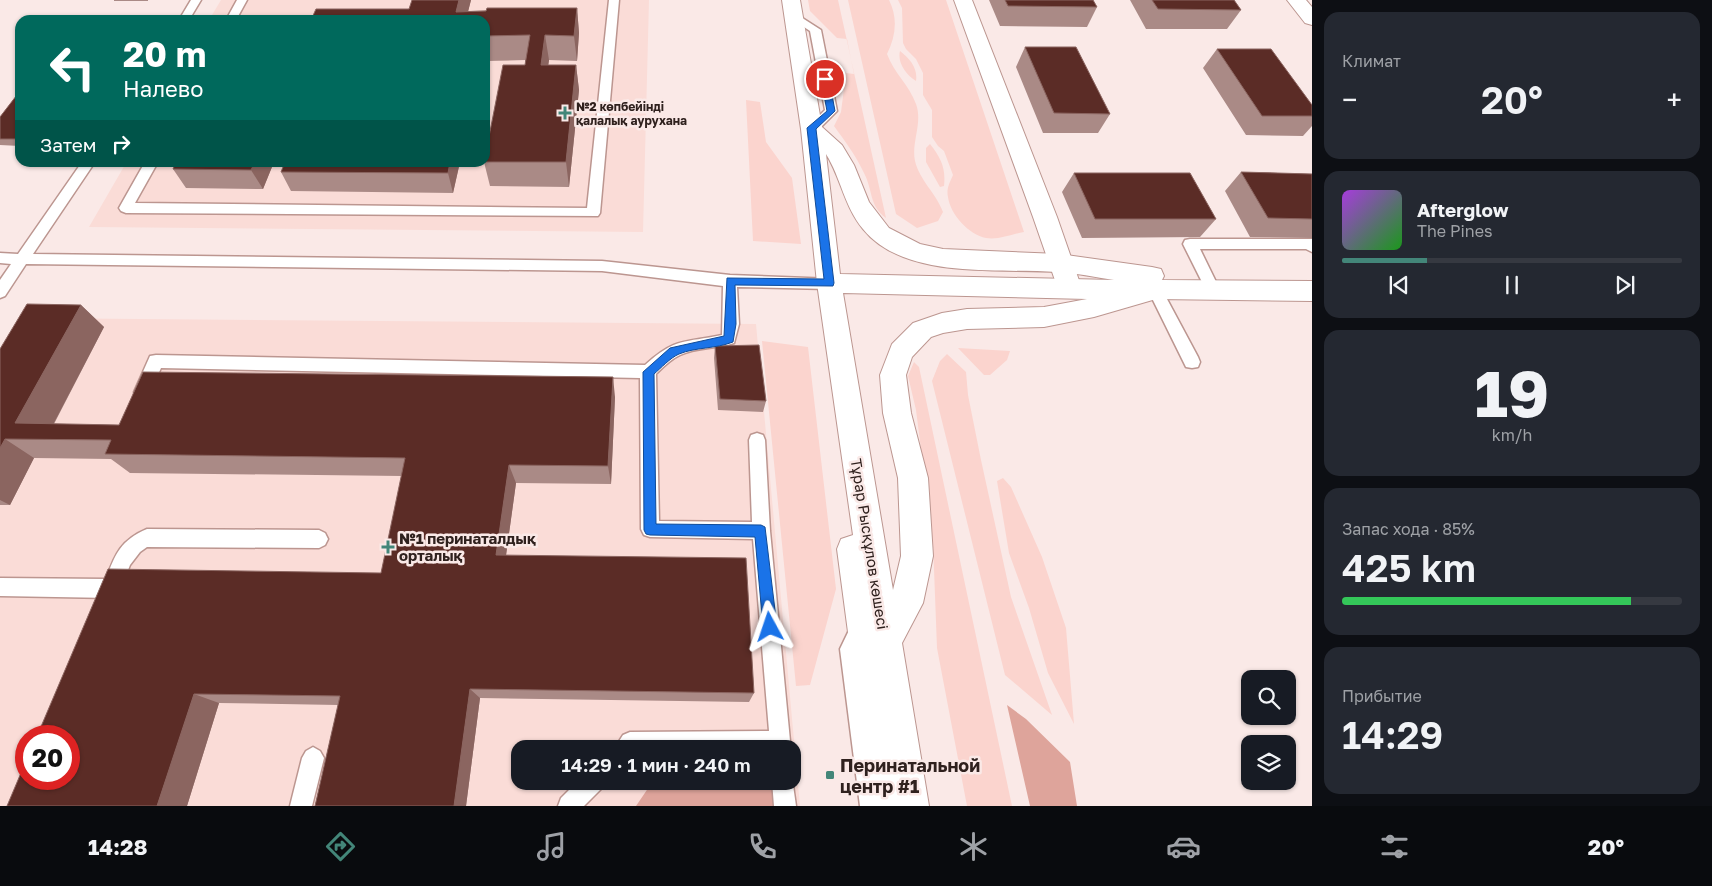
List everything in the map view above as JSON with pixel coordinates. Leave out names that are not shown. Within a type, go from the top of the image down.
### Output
[{"type":"street","points":[[962,0],[1023,165],[1046,219],[1059,262],[1070,289]]},
{"type":"street","points":[[1296,0],[1312,19]]},
{"type":"street","name":"Тұрар Рысқұлов көшесі","points":[[792,8],[812,128],[829,283],[821,330],[874,632],[911,806]]},
{"type":"street","points":[[812,128],[834,150],[843,165],[858,204],[870,222],[881,234],[914,252],[943,258],[1059,262],[1148,275],[1202,289]]},
{"type":"street","points":[[829,283],[1070,289],[1312,291]]},
{"type":"street","points":[[874,632],[907,603],[910,578],[917,556],[912,478],[896,413],[893,375],[901,352],[922,330],[942,323],[967,319],[1044,317],[1094,308],[1155,290]]},
{"type":"street","name":"Тұрар Рысқұлов көшесі","points":[[874,632],[888,806]]},
{"type":"lane","points":[[187,15],[196,0]]},
{"type":"lane","points":[[234,15],[242,0]]},
{"type":"lane","points":[[149,167],[126,208],[593,213],[614,0]]},
{"type":"lane","points":[[0,292],[86,167]]},
{"type":"lane","points":[[1202,289],[1190,244],[1310,244],[1312,247]]},
{"type":"lane","points":[[0,258],[602,266],[730,281],[829,283]]},
{"type":"lane","points":[[134,410],[156,361],[648,372],[674,351],[700,344],[719,343],[729,339],[731,324],[730,281]]},
{"type":"lane","points":[[1155,290],[1192,362]]},
{"type":"lane","points":[[648,372],[650,530],[761,531]]},
{"type":"lane","points":[[757,440],[761,531],[781,740]]},
{"type":"lane","points":[[104,606],[129,548],[137,541],[147,538],[319,539]]},
{"type":"lane","points":[[0,587],[111,588]]},
{"type":"lane","points":[[871,806],[850,649],[874,632]]},
{"type":"lane","points":[[301,806],[313,758]]},
{"type":"lane","points":[[569,806],[584,790]]},
{"type":"lane","points":[[784,790],[785,806]]},
{"type":"shaded area","name":"№2 көпбейінді қалалық аурухана","points":[[221,0],[649,0],[643,232],[89,227],[124,167],[490,167],[490,15],[212,15]]},
{"type":"shaded area","points":[[808,0],[838,0],[847,39],[837,38],[810,11]]},
{"type":"shaded area","points":[[848,0],[889,0],[892,7],[895,27],[887,54],[916,104],[918,125],[914,147],[915,161],[920,175],[943,212],[938,221],[917,228],[896,214]]},
{"type":"shaded area","points":[[898,0],[946,0],[1024,232],[996,238],[986,238],[973,233],[961,223],[952,210],[948,191],[953,175],[944,151],[932,137],[932,110],[923,95],[923,73],[916,59],[903,43],[902,8]]},
{"type":"shaded area","points":[[900,51],[912,64],[916,72],[916,81],[903,68],[899,55]]},
{"type":"shaded area","points":[[851,59],[886,218],[874,203],[867,179],[834,126],[841,112],[846,73],[854,74]]},
{"type":"shaded area","points":[[746,100],[760,102],[766,142],[792,178],[801,244],[753,241]]},
{"type":"shaded area","points":[[930,144],[942,164],[944,186],[940,187],[926,162],[926,148]]},
{"type":"shaded area","name":"№1 перинаталдық орталық","points":[[24,318],[756,324],[794,740],[511,740],[511,790],[799,790],[800,806],[0,806],[0,358]]},
{"type":"shaded area","points":[[762,341],[808,347],[836,589],[810,685],[796,686]]},
{"type":"shaded area","points":[[958,348],[1010,351],[1007,360],[990,375],[984,375]]},
{"type":"shaded area","points":[[947,354],[966,372],[968,395],[981,460],[1011,597],[1052,715],[1005,675],[932,381],[940,361]]},
{"type":"shaded area","points":[[914,362],[919,367],[1012,806],[967,806],[937,648],[933,543],[916,410],[908,376]]},
{"type":"shaded area","points":[[1003,478],[1011,487],[1042,557],[1066,628],[1074,724],[1048,673],[1029,608],[1009,553],[997,481]]},
{"type":"shaded area","points":[[1007,705],[1026,719],[1070,762],[1077,806],[1030,806]]},
{"type":"shaded area","points":[[647,790],[776,790],[779,806],[636,806]]},
{"type":"building","points":[[412,0],[459,0],[456,12],[486,11],[487,8],[577,8],[574,36],[545,35],[541,65],[576,65],[566,162],[490,162],[490,131],[503,65],[525,65],[530,35],[490,36],[490,15],[313,15],[316,9],[409,9]]},
{"type":"building","points":[[1005,0],[1093,0],[1097,7],[1008,6]]},
{"type":"building","points":[[1152,0],[1234,0],[1241,10],[1158,9]]},
{"type":"building","points":[[1025,47],[1076,47],[1110,114],[1054,113]]},
{"type":"building","points":[[1217,49],[1271,49],[1312,105],[1312,116],[1262,116]]},
{"type":"building","points":[[15,98],[15,139],[0,139],[0,117]]},
{"type":"building","points":[[174,167],[252,167],[251,170],[173,169]]},
{"type":"building","points":[[283,167],[449,167],[448,173],[281,172]]},
{"type":"building","points":[[1241,172],[1312,174],[1312,219],[1268,218]]},
{"type":"building","points":[[1074,173],[1190,173],[1216,219],[1095,219]]},
{"type":"building","points":[[27,304],[81,305],[15,423],[119,425],[143,372],[613,377],[608,466],[509,465],[496,555],[746,558],[754,693],[470,689],[454,806],[315,806],[340,696],[194,694],[157,806],[7,806],[15,787],[15,790],[80,790],[80,725],[42,725],[108,569],[381,573],[405,458],[105,454],[111,440],[5,439],[0,448],[0,349]]},
{"type":"building","points":[[759,345],[766,401],[720,399],[715,346]]},
{"type":"place","name":"№2 көпбейінді қалалық аурухана","points":[[565,113]]},
{"type":"place","name":"№1 перинаталдық орталық","points":[[388,547]]},
{"type":"place","name":"Перинатальной центр #1","points":[[830,775]]},
{"type":"route","points":[[770,627],[761,531],[650,530],[648,372],[674,351],[700,344],[719,343],[729,339],[731,324],[730,281],[829,283],[812,128],[831,111],[825,79]]}]
